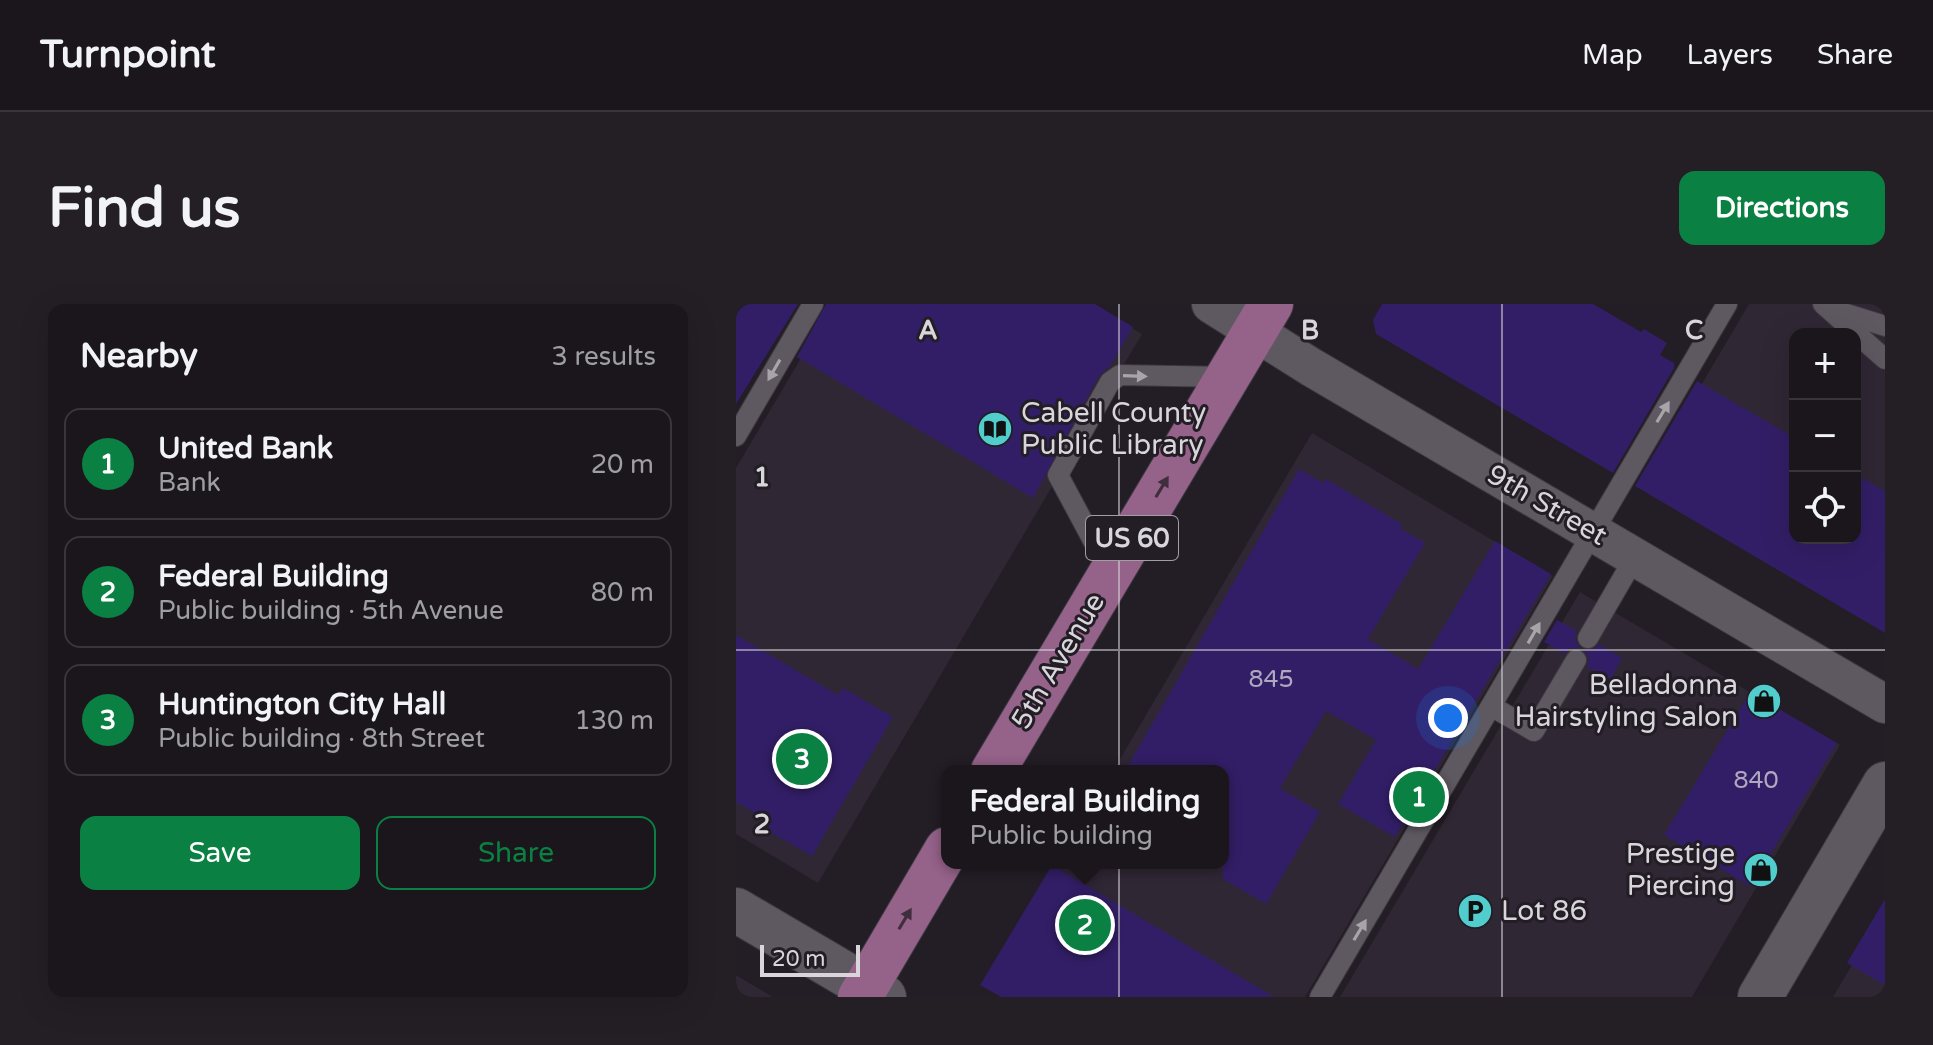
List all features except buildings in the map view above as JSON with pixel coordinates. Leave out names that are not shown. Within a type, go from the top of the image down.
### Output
[{"type":"main road","name":"5th Avenue","points":[[997,765],[1263,318]]},
{"type":"main road","points":[[870,994],[941,860]]},
{"type":"street","name":"9th Street","points":[[1211,304],[1263,318],[1592,532],[1885,704]]},
{"type":"street","points":[[1760,997],[1885,784]]},
{"type":"street","points":[[736,910],[870,994]]},
{"type":"lane","points":[[736,436],[813,304]]},
{"type":"lane","points":[[1320,997],[1727,304]]},
{"type":"lane","points":[[1828,307],[1885,326]]},
{"type":"lane","points":[[1828,307],[1885,359]]},
{"type":"lane","points":[[1111,574],[1058,475],[1110,382],[1120,375],[1227,377]]},
{"type":"lane","points":[[1588,638],[1635,557]]},
{"type":"lane","points":[[1491,706],[1534,731],[1576,660]]},
{"type":"shaded area","points":[[833,304],[1091,304],[1142,334],[818,883],[736,834],[736,468]]},
{"type":"shaded area","points":[[1749,304],[1885,304],[1885,631],[1641,487]]},
{"type":"shaded area","points":[[1312,433],[1553,576],[1305,997],[1013,997],[988,982],[1054,869],[1229,869],[1229,765],[1117,765]]},
{"type":"shaded area","points":[[1580,592],[1840,745],[1692,997],[1340,997]]},
{"type":"shaded area","points":[[1885,909],[1885,997],[1833,997]]},
{"type":"shaded area","points":[[736,975],[773,997],[736,997]]},
{"type":"place","name":"Cabell County Public Library","points":[[995,429]]},
{"type":"place","name":"Belladonna Hairstyling Salon","points":[[1764,701]]},
{"type":"place","name":"Huntington City Hall","points":[[802,759]]},
{"type":"place","name":"United Bank","points":[[1419,797]]},
{"type":"place","name":"Prestige Piercing","points":[[1761,870]]},
{"type":"place","name":"Lot 86","points":[[1475,911]]},
{"type":"place","name":"Federal Building","points":[[1085,925]]}]
